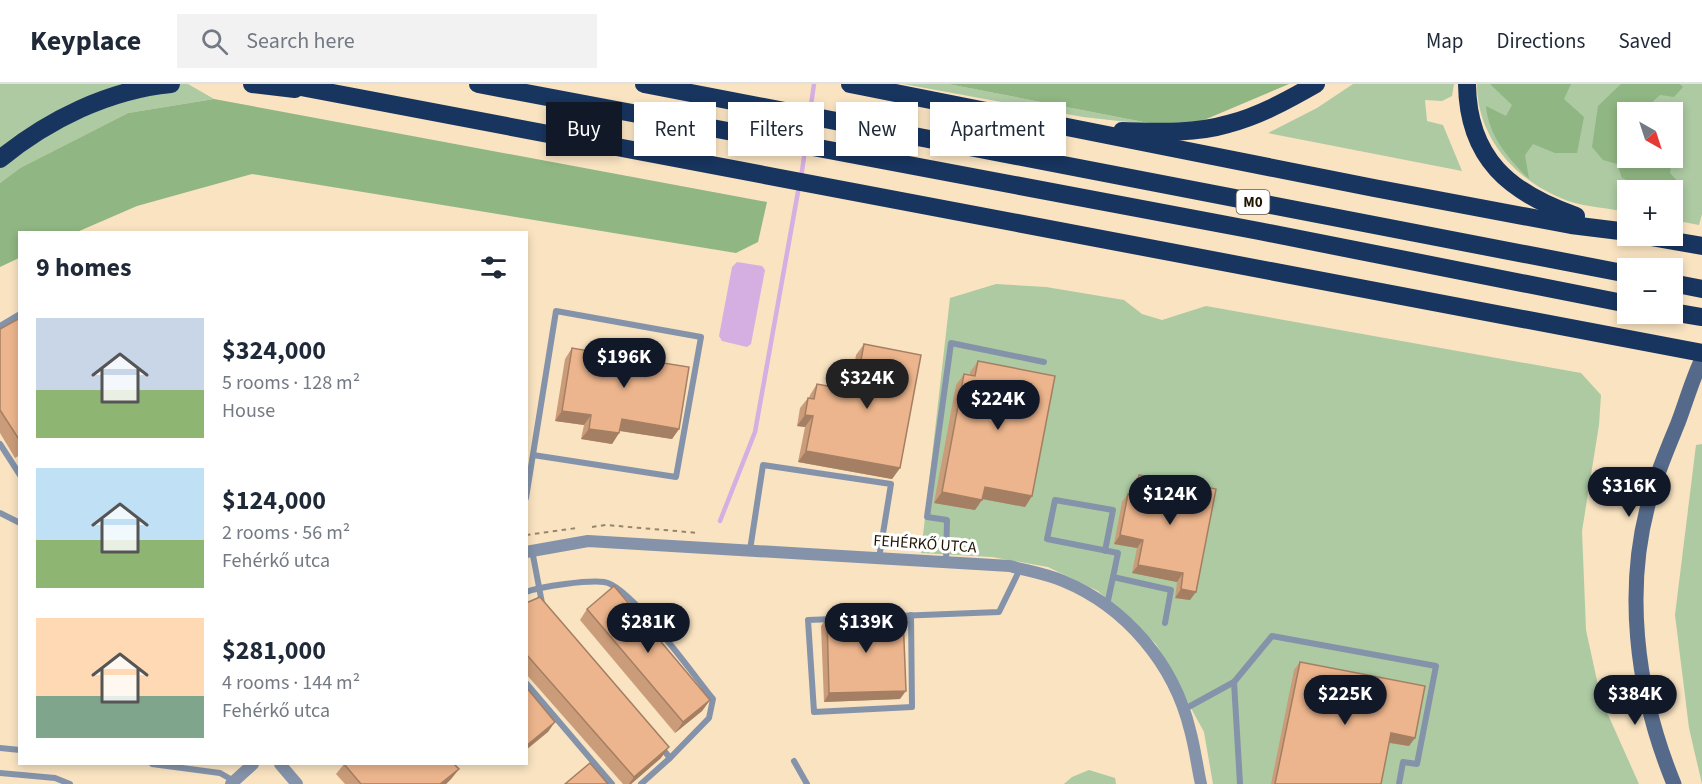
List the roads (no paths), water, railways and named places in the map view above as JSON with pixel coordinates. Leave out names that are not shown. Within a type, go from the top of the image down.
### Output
[{"type":"highway","points":[[0,159],[47,125],[88,106],[120,94],[171,84]]},
{"type":"highway","points":[[252,84],[327,93]]},
{"type":"highway","points":[[285,84],[1702,353]]},
{"type":"highway","name":"M0","points":[[478,84],[1259,231],[1617,302]]},
{"type":"highway","name":"M0","points":[[644,84],[1617,272]]},
{"type":"highway","points":[[850,84],[1374,188],[1570,225],[1617,231]]},
{"type":"highway","points":[[1081,129],[1165,132],[1226,125],[1256,114],[1316,84]]},
{"type":"highway","points":[[1467,84],[1467,102],[1474,133],[1487,157],[1503,176],[1541,204],[1617,230]]},
{"type":"highway","points":[[1683,243],[1702,246]]},
{"type":"highway","points":[[1683,285],[1702,289]]},
{"type":"highway","points":[[1683,314],[1702,317]]},
{"type":"main road","points":[[1674,784],[1653,729],[1646,698],[1637,635],[1637,581],[1641,538],[1653,489],[1702,359]]},
{"type":"street","name":"FEHÉRKŐ UTCA","points":[[530,551],[588,541],[750,550],[1020,569],[1063,581],[1115,610],[1148,644],[1190,728],[1201,784]]},
{"type":"street","points":[[232,782],[252,765]]},
{"type":"street","points":[[281,765],[297,784]]},
{"type":"lane","points":[[528,486],[556,311],[701,337],[676,477],[533,455]]},
{"type":"lane","points":[[0,326],[18,315]]},
{"type":"lane","points":[[946,562],[947,520],[927,517],[951,343],[1044,362]]},
{"type":"lane","points":[[0,444],[18,472]]},
{"type":"lane","points":[[750,550],[763,465],[891,484],[879,558]]},
{"type":"lane","points":[[1105,550],[1113,510],[1055,500],[1047,539],[1118,553],[1107,606]]},
{"type":"lane","points":[[0,513],[18,522]]},
{"type":"lane","points":[[530,551],[544,609]]},
{"type":"lane","points":[[889,616],[999,612],[1020,569]]},
{"type":"lane","points":[[1113,577],[1171,590],[1165,623]]},
{"type":"lane","points":[[528,591],[538,588],[605,582],[617,587],[632,599],[713,699],[709,718],[641,784]]},
{"type":"lane","points":[[843,619],[808,620],[814,712],[912,706],[911,615]]},
{"type":"lane","points":[[1183,710],[1234,682],[1272,636],[1436,666],[1417,764],[1403,762],[1399,784]]},
{"type":"lane","points":[[1234,682],[1240,784]]},
{"type":"lane","points":[[528,685],[612,784]]},
{"type":"lane","points":[[656,741],[670,758]]},
{"type":"lane","points":[[0,748],[18,750]]},
{"type":"lane","points":[[794,761],[807,784]]},
{"type":"lane","points":[[160,765],[220,773],[232,782]]},
{"type":"lane","points":[[0,772],[55,778],[70,784]]},
{"type":"waterway","points":[[811,102],[814,84]]},
{"type":"waterway","points":[[801,178],[804,156]]},
{"type":"waterway","points":[[720,521],[755,432],[799,186]]}]
